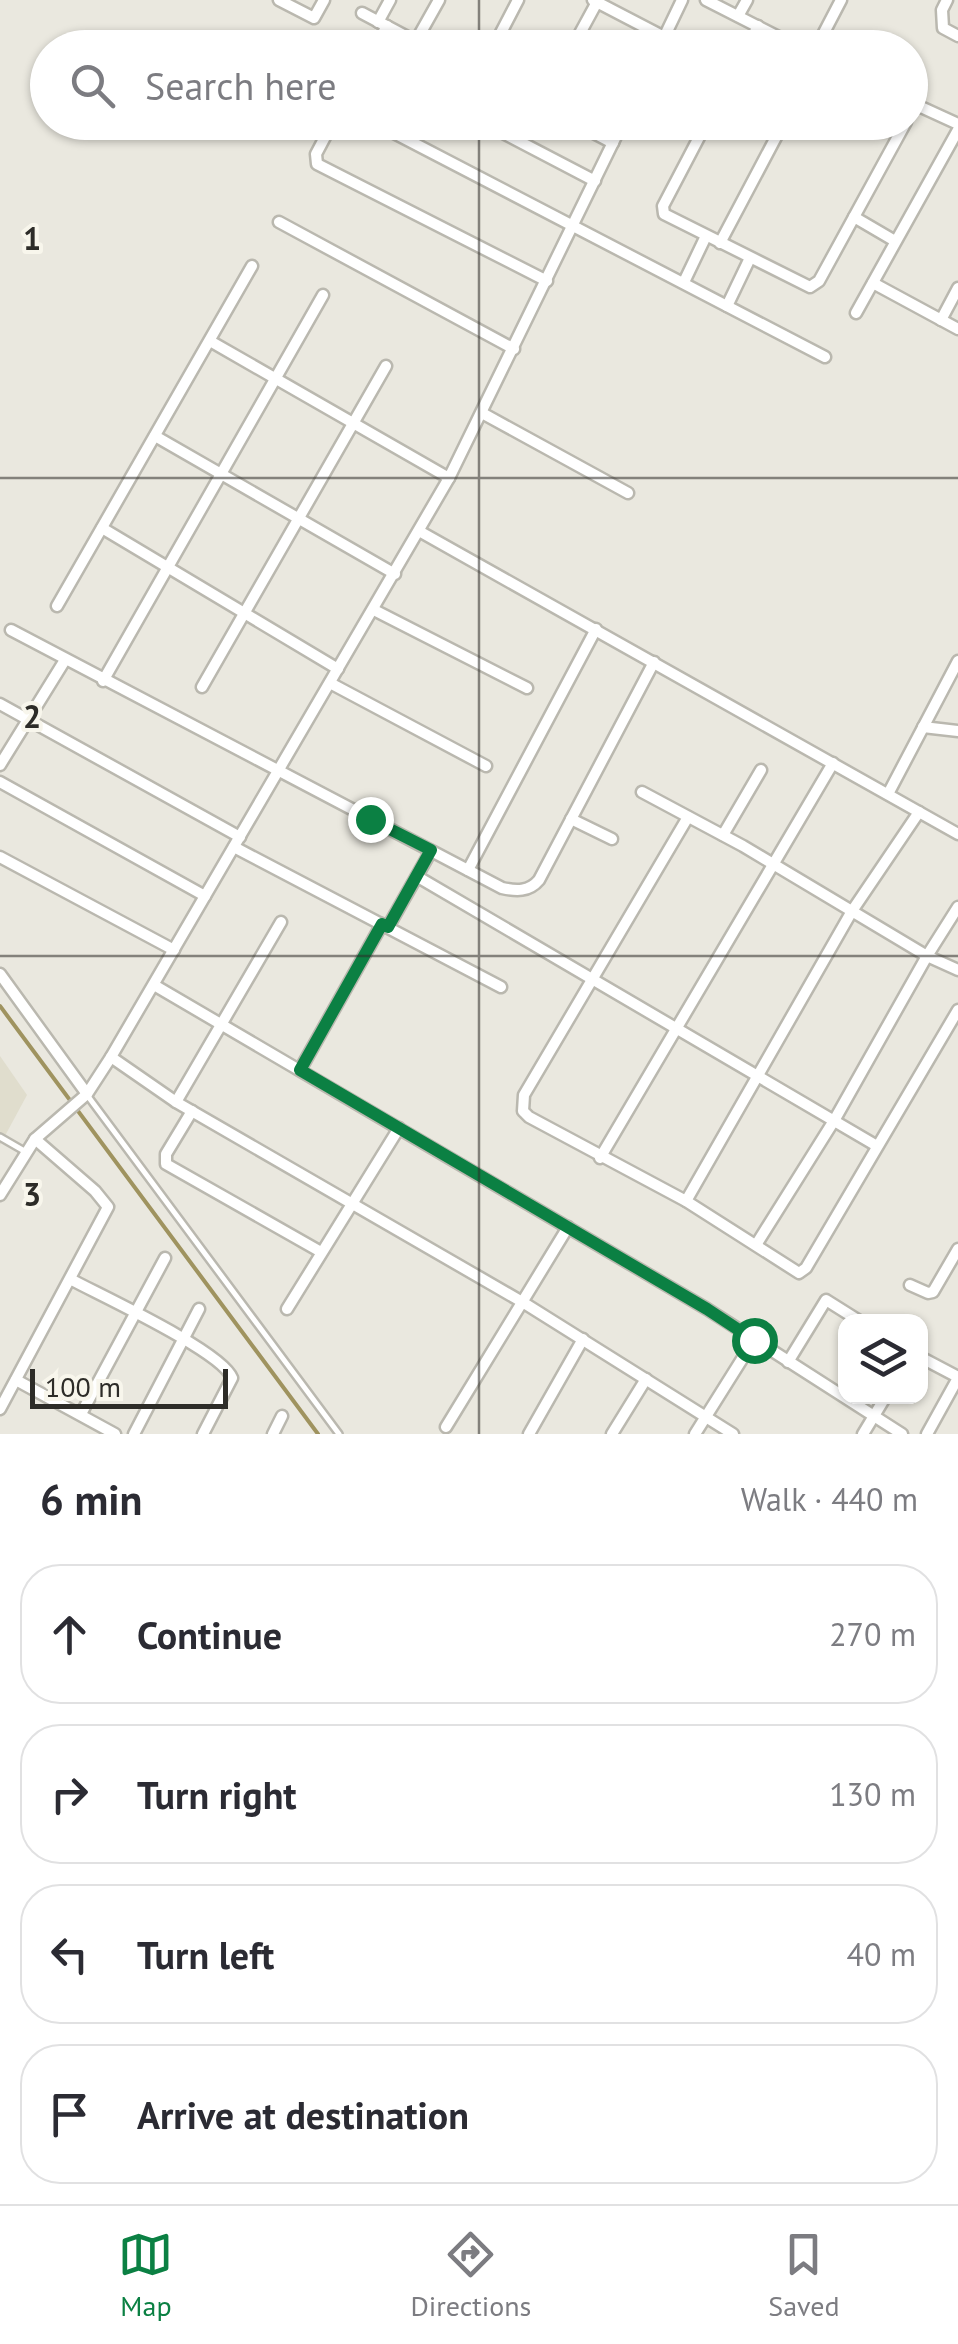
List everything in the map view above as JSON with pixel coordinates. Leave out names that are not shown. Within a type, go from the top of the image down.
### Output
[{"type":"street","points":[[279,0],[314,18],[324,0]]},
{"type":"street","points":[[381,30],[390,0]]},
{"type":"street","points":[[422,30],[438,0]]},
{"type":"street","points":[[502,30],[518,0]]},
{"type":"street","points":[[667,30],[682,0]]},
{"type":"street","points":[[706,0],[766,30]]},
{"type":"street","points":[[738,16],[747,0]]},
{"type":"street","points":[[825,30],[841,0]]},
{"type":"street","points":[[947,0],[940,21],[943,28],[958,36]]},
{"type":"street","points":[[581,30],[595,1],[642,30]]},
{"type":"street","points":[[362,13],[395,30]]},
{"type":"street","points":[[756,30],[758,26]]},
{"type":"street","points":[[856,314],[958,127],[928,114]]},
{"type":"street","points":[[323,140],[316,154],[317,164],[547,281]]},
{"type":"street","points":[[408,140],[825,357]]},
{"type":"street","points":[[516,140],[594,181]]},
{"type":"street","points":[[607,140],[613,143]]},
{"type":"street","points":[[0,1194],[35,1139],[85,1096],[111,1058],[395,574],[514,350],[614,140]]},
{"type":"street","points":[[698,140],[662,211],[813,287],[896,140]]},
{"type":"street","points":[[720,243],[774,140]]},
{"type":"street","points":[[854,218],[895,241]]},
{"type":"street","points":[[279,222],[514,350]]},
{"type":"street","points":[[684,282],[706,236]]},
{"type":"street","points":[[727,306],[750,258]]},
{"type":"street","points":[[57,606],[252,266]]},
{"type":"street","points":[[872,283],[958,329]]},
{"type":"street","points":[[942,320],[958,288]]},
{"type":"street","points":[[103,681],[323,295]]},
{"type":"street","points":[[210,341],[449,478]]},
{"type":"street","points":[[202,687],[386,366]]},
{"type":"street","points":[[482,413],[628,493]]},
{"type":"street","points":[[155,436],[395,574]]},
{"type":"street","points":[[102,528],[338,669]]},
{"type":"street","points":[[420,531],[955,832],[958,818]]},
{"type":"street","points":[[374,610],[527,688]]},
{"type":"street","points":[[468,870],[596,629]]},
{"type":"street","points":[[10,630],[510,890],[534,887],[654,662]]},
{"type":"street","points":[[0,765],[65,660]]},
{"type":"street","points":[[888,794],[958,661]]},
{"type":"street","points":[[330,683],[486,766]]},
{"type":"street","points":[[0,704],[500,988]]},
{"type":"street","points":[[923,727],[958,731]]},
{"type":"street","points":[[600,1158],[833,763]]},
{"type":"street","points":[[723,836],[761,770]]},
{"type":"street","points":[[1,786],[205,896]]},
{"type":"street","points":[[642,792],[927,956],[958,970]]},
{"type":"street","points":[[686,1201],[852,911],[919,812]]},
{"type":"street","points":[[688,817],[524,1095],[523,1112],[529,1117],[686,1201],[796,1272],[802,1272],[958,1010]]},
{"type":"street","points":[[571,819],[612,839]]},
{"type":"street","points":[[300,1070],[431,850]]},
{"type":"street","points":[[0,858],[174,950]]},
{"type":"street","points":[[418,877],[877,1146]]},
{"type":"street","points":[[756,1245],[835,1120],[958,907]]},
{"type":"street","points":[[176,1102],[281,922]]},
{"type":"street","points":[[0,974],[85,1096]]},
{"type":"street","points":[[154,985],[568,1227],[902,1434]]},
{"type":"street","points":[[111,1058],[176,1102],[524,1303],[733,1434]]},
{"type":"street","points":[[192,1111],[166,1154],[166,1164],[322,1252]]},
{"type":"street","points":[[288,1310],[398,1128]]},
{"type":"street","points":[[2,1400],[72,1280],[108,1207],[35,1139]]},
{"type":"street","points":[[446,1427],[568,1227]]},
{"type":"street","points":[[910,1284],[928,1294],[933,1292],[958,1249]]},
{"type":"street","points":[[80,1414],[165,1258]]},
{"type":"street","points":[[72,1280],[183,1340],[232,1374],[203,1434]]},
{"type":"street","points":[[788,1362],[826,1300],[848,1314]]},
{"type":"street","points":[[134,1434],[199,1309]]},
{"type":"street","points":[[529,1434],[582,1339]]},
{"type":"street","points":[[695,1434],[754,1340]]},
{"type":"street","points":[[927,1434],[958,1377],[928,1361]]},
{"type":"street","points":[[612,1434],[646,1378]]},
{"type":"street","points":[[16,1380],[114,1434]]},
{"type":"street","points":[[939,1412],[958,1403]]},
{"type":"street","points":[[863,1434],[881,1404]]},
{"type":"street","points":[[273,1434],[282,1416]]},
{"type":"lane","points":[[85,1096],[339,1434]]},
{"type":"lane","points":[[0,1137],[26,1152]]},
{"type":"shaded area","points":[[0,1056],[27,1095],[0,1145]]},
{"type":"waterway","points":[[0,1006],[318,1434]]},
{"type":"route","points":[[370,819],[431,850],[388,927],[382,924],[300,1070],[754,1340]]}]
